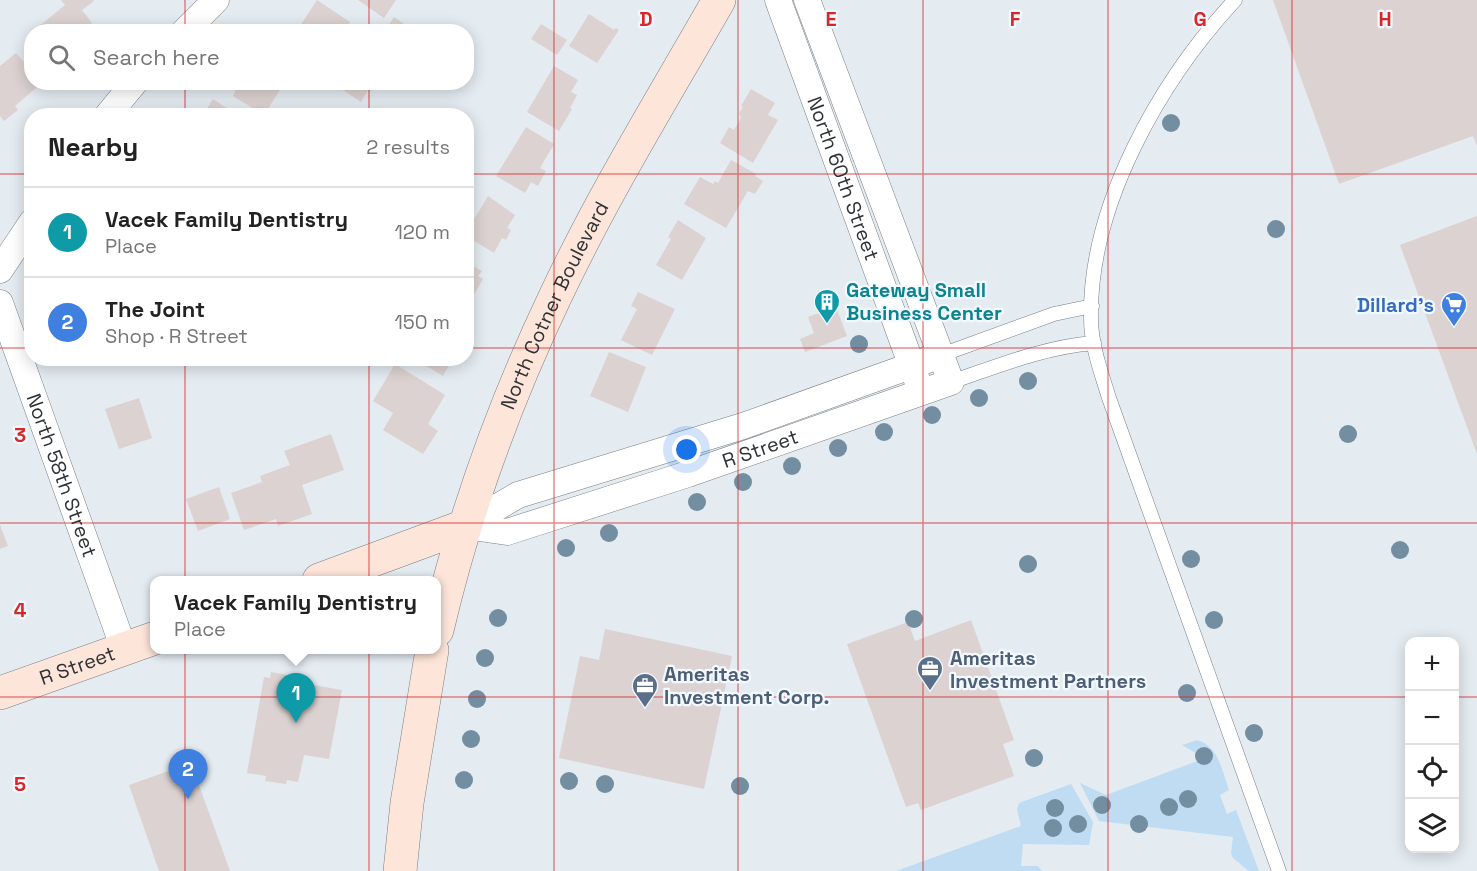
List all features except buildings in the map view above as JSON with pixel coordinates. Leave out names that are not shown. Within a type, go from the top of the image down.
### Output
[{"type":"main road","name":"North Cotner Boulevard","points":[[441,615],[479,481],[510,399],[555,297],[607,196],[719,0]]},
{"type":"main road","name":"R Street","points":[[330,576],[465,526]]},
{"type":"main road","name":"R Street","points":[[0,693],[150,640]]},
{"type":"main road","points":[[400,871],[407,803],[431,654]]},
{"type":"street","points":[[192,24],[216,0]]},
{"type":"street","name":"North 60th Street","points":[[777,0],[921,393]]},
{"type":"street","name":"North 60th Street","points":[[807,0],[951,382]]},
{"type":"street","points":[[114,108],[128,90]]},
{"type":"street","points":[[0,270],[24,234]]},
{"type":"street","name":"North 58th Street","points":[[0,303],[124,649]]},
{"type":"street","name":"R Street","points":[[465,526],[518,495],[743,426],[941,355]]},
{"type":"street","name":"R Street","points":[[465,526],[507,532],[688,474],[951,382]]},
{"type":"lane","points":[[1235,0],[1206,33],[1179,71],[1138,139],[1111,201],[1095,273],[1091,318],[1094,343],[1109,398],[1279,871]]},
{"type":"lane","points":[[941,355],[1054,314],[1092,306]]},
{"type":"lane","points":[[951,382],[1038,352],[1070,345],[1094,343]]},
{"type":"shaded area","points":[[1197,740],[1210,748],[1219,760],[1229,790],[1220,795],[1227,814],[1236,810],[1259,871],[1249,871],[1233,858],[1231,853],[1233,837],[1099,821],[1080,783],[1106,795],[1200,760],[1201,756],[1182,745]]},
{"type":"shaded area","points":[[1071,784],[1093,822],[1089,845],[1023,844],[1021,866],[1038,866],[1042,871],[896,871],[1021,826],[1017,809],[1019,803]]},
{"type":"place","name":"Gateway Small Business Center","points":[[827,325]]},
{"type":"place","name":"Dillard's","points":[[1454,328]]},
{"type":"place","name":"Ameritas Investment Partners","points":[[930,692]]},
{"type":"place","name":"Ameritas Investment Corp.","points":[[645,709]]},
{"type":"place","name":"Vacek Family Dentistry","points":[[296,723]]},
{"type":"place","name":"The Joint","points":[[188,799]]}]
